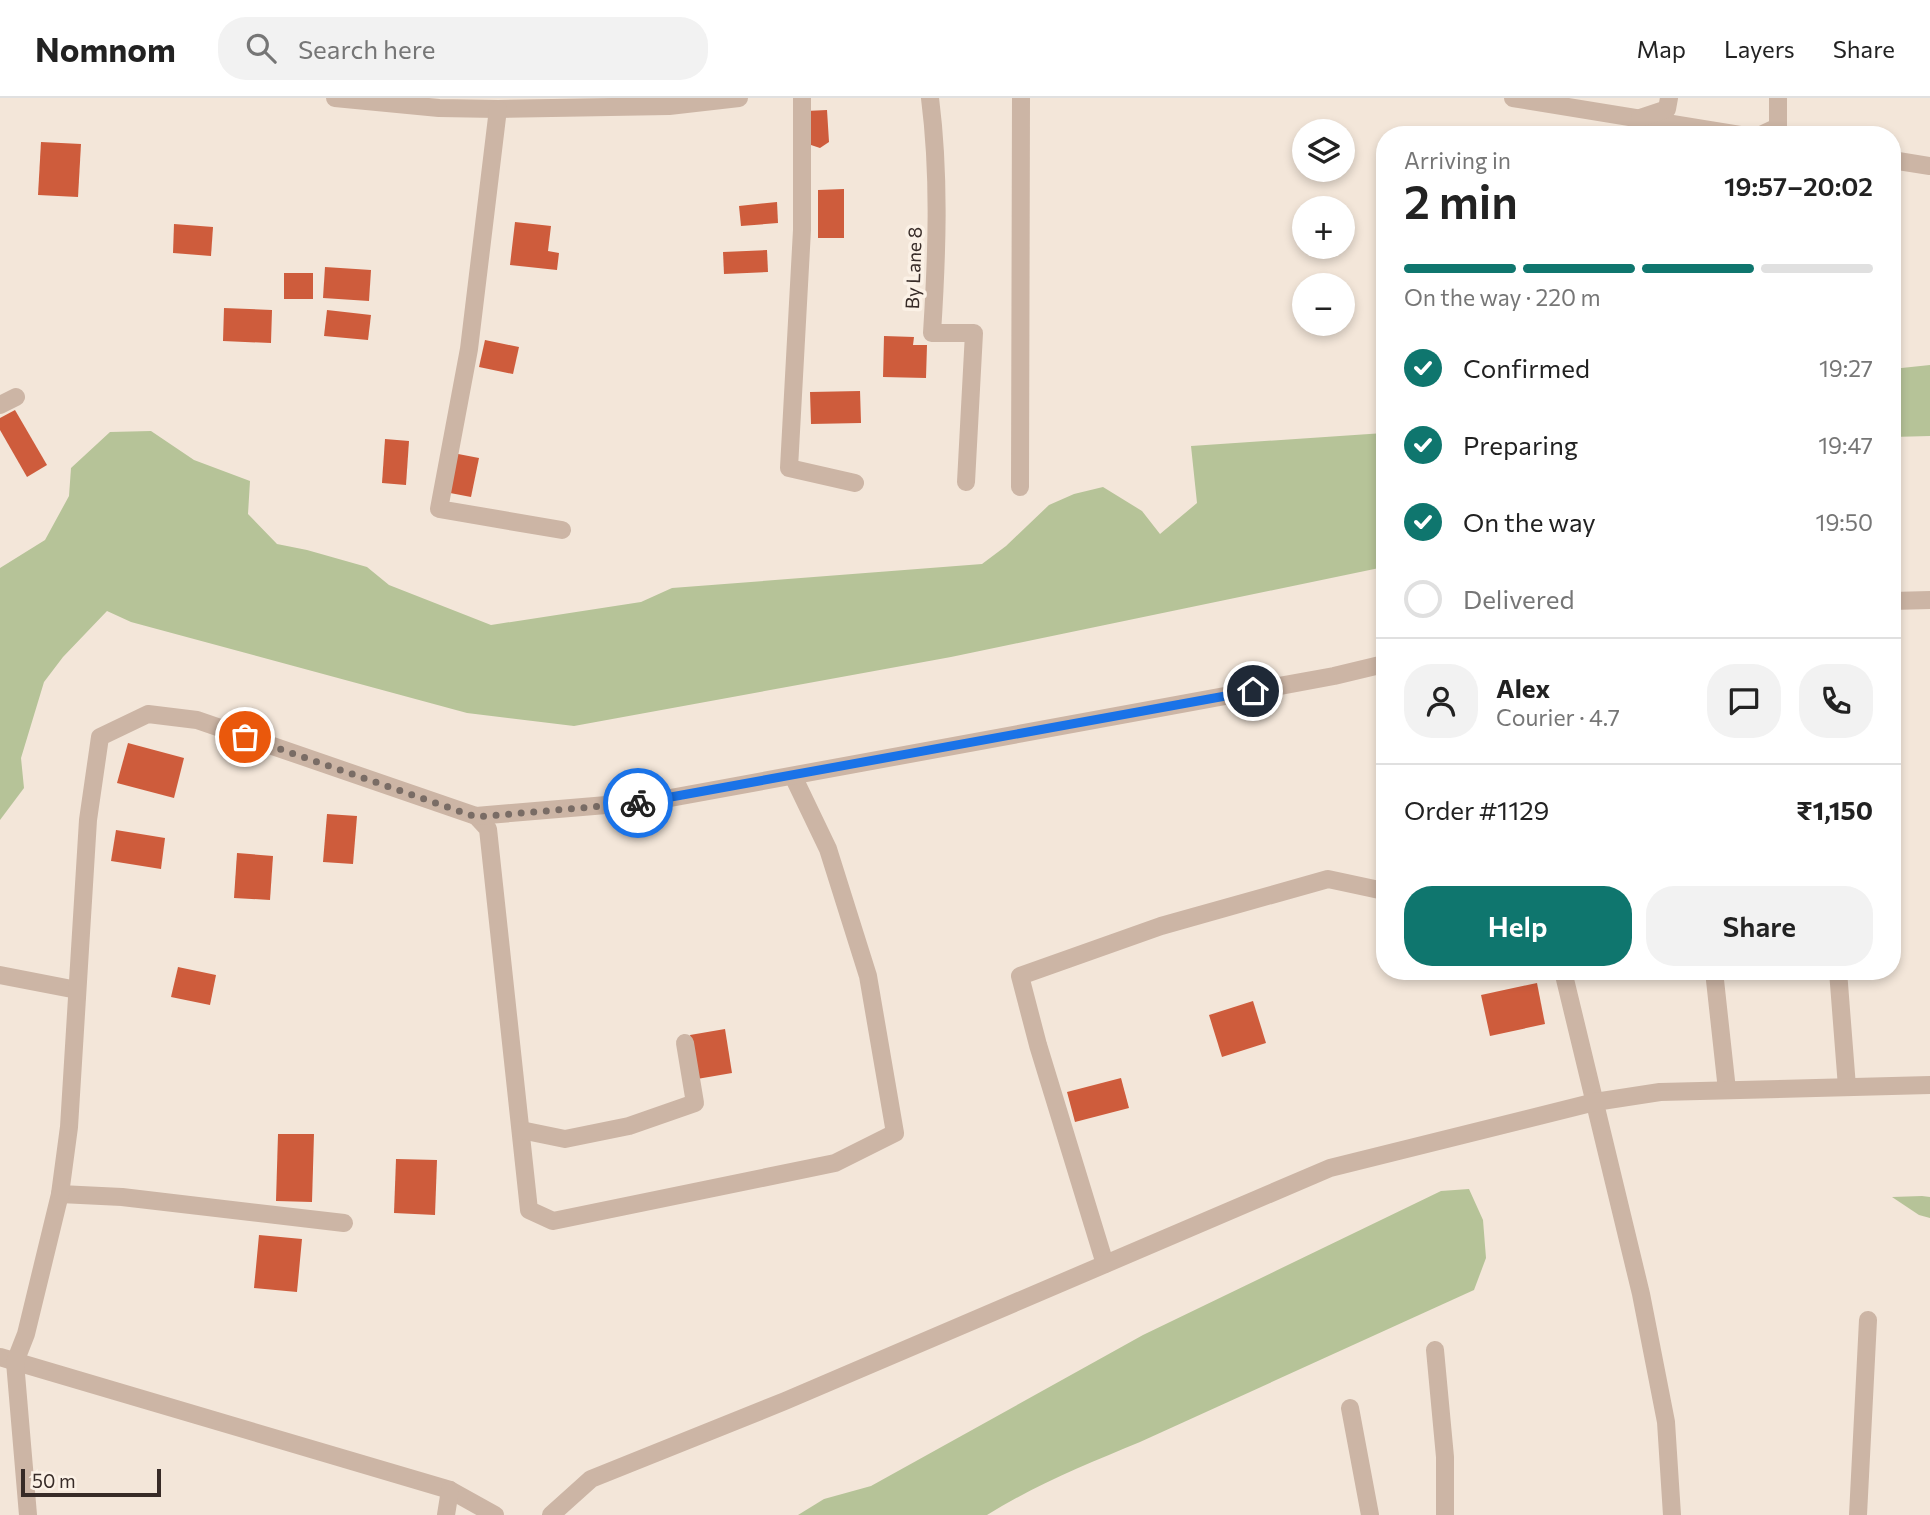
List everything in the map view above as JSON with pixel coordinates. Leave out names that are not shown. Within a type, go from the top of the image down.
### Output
[{"type":"street","points":[[335,98],[439,108],[498,109],[525,103],[594,102],[669,106],[739,98]]},
{"type":"street","points":[[802,98],[802,230],[789,468],[855,483]]},
{"type":"street","name":"By Lane 8","points":[[930,98],[935,137],[937,254],[932,333],[974,333],[966,482]]},
{"type":"street","points":[[1020,487],[1021,98]]},
{"type":"street","points":[[1513,98],[1682,126]]},
{"type":"street","points":[[1636,119],[1667,109],[1669,98]]},
{"type":"street","points":[[1778,98],[1778,126]]},
{"type":"street","points":[[498,109],[469,349],[439,509],[562,530]]},
{"type":"street","points":[[1901,161],[1930,166]]},
{"type":"street","points":[[1901,601],[1930,600]]},
{"type":"street","points":[[28,1515],[7,1359],[26,1334],[60,1194],[69,1127],[88,820],[100,737],[148,714],[197,720],[476,817],[654,801],[1334,676],[1376,666]]},
{"type":"street","points":[[476,817],[488,830],[529,1210],[554,1221],[835,1163],[895,1133],[868,976],[828,849],[793,776]]},
{"type":"street","points":[[1105,1264],[1020,976],[1161,926],[1328,879],[1376,889]]},
{"type":"street","points":[[0,975],[77,990]]},
{"type":"street","points":[[1565,980],[1641,1294],[1666,1422],[1672,1515]]},
{"type":"street","points":[[1715,980],[1727,1090]]},
{"type":"street","points":[[1839,980],[1847,1087]]},
{"type":"street","points":[[521,1130],[565,1139],[629,1126],[695,1103],[685,1043]]},
{"type":"street","points":[[551,1515],[591,1479],[785,1401],[1330,1168],[1595,1102],[1660,1092],[1930,1085]]},
{"type":"street","points":[[60,1194],[122,1197],[344,1223]]},
{"type":"street","points":[[1858,1515],[1868,1320]]},
{"type":"street","points":[[1435,1350],[1445,1457],[1445,1515]]},
{"type":"street","points":[[7,1359],[450,1490],[495,1515]]},
{"type":"street","points":[[1350,1408],[1370,1515]]},
{"type":"street","points":[[446,1515],[450,1490]]},
{"type":"green space","points":[[1930,365],[1930,436],[1901,437],[1901,368]]},
{"type":"green space","points":[[151,431],[194,460],[250,481],[248,514],[277,544],[367,567],[389,585],[491,625],[641,602],[672,588],[982,564],[1006,546],[1049,505],[1074,494],[1103,487],[1142,511],[1160,534],[1197,503],[1191,446],[1376,434],[1376,569],[951,657],[574,726],[467,713],[131,622],[107,611],[63,657],[44,682],[21,758],[24,788],[0,820],[0,568],[45,540],[69,496],[71,468],[110,432]]},
{"type":"green space","points":[[1469,1189],[1483,1220],[1486,1258],[1474,1290],[1062,1476],[987,1515],[798,1515],[824,1499],[871,1486],[1143,1335],[1441,1191]]},
{"type":"green space","points":[[1892,1197],[1930,1197],[1930,1218],[1919,1215]]},
{"type":"building","points":[[827,110],[829,142],[820,148],[808,144],[806,111]]},
{"type":"building","points":[[41,142],[81,144],[78,197],[38,195]]},
{"type":"building","points":[[844,189],[844,238],[818,238],[818,190]]},
{"type":"building","points":[[777,202],[778,223],[741,226],[739,206]]},
{"type":"building","points":[[515,222],[551,226],[548,251],[559,253],[557,270],[510,265]]},
{"type":"building","points":[[174,224],[213,227],[211,256],[173,253]]},
{"type":"building","points":[[767,250],[768,272],[724,274],[723,252]]},
{"type":"building","points":[[325,267],[371,270],[369,301],[323,298]]},
{"type":"building","points":[[284,273],[313,273],[313,299],[284,299]]},
{"type":"building","points":[[224,308],[272,310],[271,343],[223,341]]},
{"type":"building","points":[[327,310],[371,315],[368,340],[324,336]]},
{"type":"building","points":[[884,336],[914,337],[913,345],[927,345],[926,378],[883,377]]},
{"type":"building","points":[[485,340],[519,347],[513,374],[479,367]]},
{"type":"building","points":[[860,391],[861,423],[811,424],[810,392]]},
{"type":"building","points":[[15,410],[47,465],[27,477],[0,430],[0,418]]},
{"type":"building","points":[[385,439],[409,441],[406,485],[382,483]]},
{"type":"building","points":[[453,453],[479,458],[471,497],[445,492]]},
{"type":"building","points":[[128,743],[184,758],[174,798],[117,783]]},
{"type":"building","points":[[327,814],[357,816],[353,864],[323,862]]},
{"type":"building","points":[[116,830],[165,838],[161,869],[111,861]]},
{"type":"building","points":[[237,853],[273,856],[270,900],[234,898]]},
{"type":"building","points":[[178,967],[216,975],[210,1005],[171,997]]},
{"type":"building","points":[[1537,983],[1545,1024],[1490,1036],[1481,995]]},
{"type":"building","points":[[1253,1001],[1266,1043],[1222,1057],[1209,1015]]},
{"type":"building","points":[[725,1029],[732,1073],[697,1079],[690,1035]]},
{"type":"building","points":[[1121,1078],[1129,1108],[1075,1122],[1067,1092]]},
{"type":"building","points":[[278,1134],[314,1134],[312,1202],[276,1201]]},
{"type":"building","points":[[396,1159],[437,1160],[435,1215],[394,1213]]},
{"type":"building","points":[[259,1235],[302,1239],[297,1292],[254,1288]]},
{"type":"way so far","points":[[245,737],[476,817],[638,803]]},
{"type":"route","points":[[638,803],[1253,691]]}]
